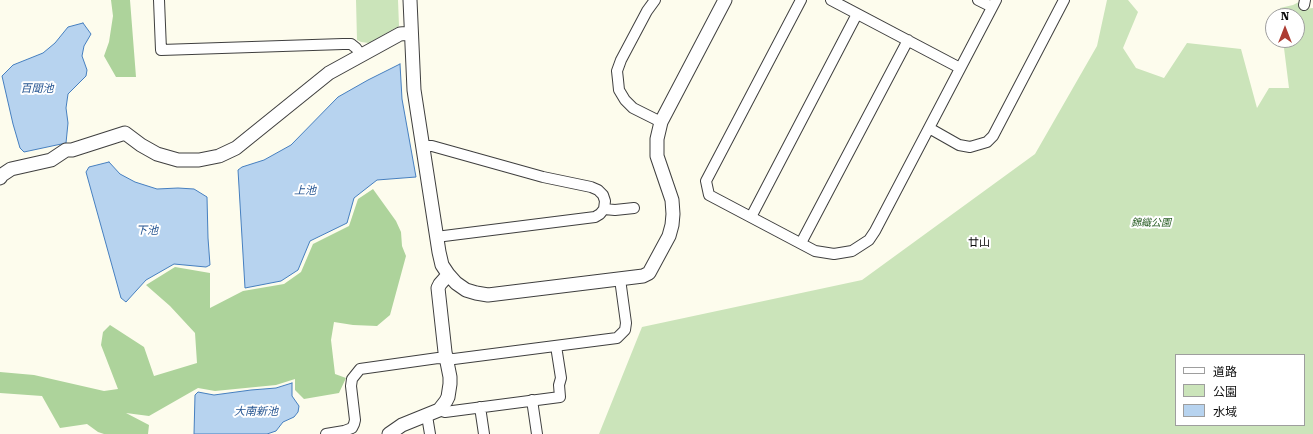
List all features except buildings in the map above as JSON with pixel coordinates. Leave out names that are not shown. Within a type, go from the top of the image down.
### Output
[{"type":"street","points":[[160,0],[161,50],[351,44],[361,55]]},
{"type":"street","points":[[410,0],[414,90],[436,237],[442,265],[448,275],[466,290],[488,295],[643,276],[649,273],[669,236],[673,214],[672,200],[657,156],[657,139],[661,122],[725,0]]},
{"type":"street","points":[[655,0],[647,11],[621,60],[618,71],[618,80],[620,90],[625,100],[633,108],[661,122]]},
{"type":"street","points":[[801,0],[706,181],[709,195],[815,251],[834,254],[852,251],[868,240],[882,219],[994,4],[978,0]]},
{"type":"street","points":[[831,0],[960,68]]},
{"type":"street","points":[[929,128],[959,145],[970,147],[986,142],[993,136],[1064,0]]},
{"type":"street","points":[[751,217],[857,14]]},
{"type":"street","points":[[0,178],[11,169],[51,160],[66,150],[72,150],[125,133],[141,145],[157,154],[178,160],[200,160],[219,156],[236,148],[328,73],[400,34],[411,33]]},
{"type":"street","points":[[801,243],[908,40]]},
{"type":"street","points":[[422,146],[432,146],[543,177],[598,190],[603,195],[605,201],[604,209],[595,217],[436,237]]},
{"type":"street","points":[[604,209],[615,210],[634,208]]},
{"type":"street","points":[[430,434],[433,413],[446,401],[450,391],[450,377],[446,358],[438,288],[448,275]]},
{"type":"street","points":[[326,434],[352,428],[355,420],[351,386],[352,379],[360,369],[438,358],[454,359],[616,338],[625,330],[626,323],[620,279]]},
{"type":"street","points":[[389,434],[402,426],[433,413],[560,397],[559,385],[561,378],[556,346]]},
{"type":"street","points":[[532,400],[537,434]]},
{"type":"street","points":[[480,407],[484,434]]},
{"type":"green space","points":[[111,0],[130,0],[136,77],[116,77],[104,56],[109,42],[113,16]]},
{"type":"green space","points":[[356,0],[398,0],[399,26],[369,43],[357,40]]},
{"type":"green space","name":"錦織公園","points":[[1107,0],[1128,0],[1138,12],[1123,48],[1136,68],[1164,78],[1187,43],[1241,49],[1257,108],[1269,88],[1289,88],[1284,48],[1305,48],[1305,9],[1313,8],[1313,434],[599,434],[642,327],[862,280],[1035,154],[1097,46]]},
{"type":"green space","name":"錦織公園","points":[[1301,1],[1303,8],[1280,8],[1293,5]]},
{"type":"green space","points":[[373,189],[396,221],[401,232],[402,246],[406,256],[390,315],[377,326],[353,325],[334,322],[331,340],[335,374],[346,378],[339,393],[304,399],[295,390],[295,379],[276,385],[215,391],[198,388],[149,416],[126,413],[149,425],[148,434],[104,434],[98,432],[87,424],[60,428],[42,396],[0,393],[0,372],[34,375],[104,391],[118,389],[101,345],[103,332],[110,325],[144,347],[154,376],[197,363],[195,333],[170,306],[146,285],[175,267],[210,273],[210,308],[243,291],[284,284],[301,272],[313,244],[349,226],[358,199]]},
{"type":"water","name":"百聞池","points":[[83,23],[91,34],[84,46],[82,56],[87,70],[86,76],[68,94],[66,108],[68,123],[66,143],[24,152],[20,148],[13,124],[2,76],[13,65],[43,53],[55,43],[68,27]]},
{"type":"water","name":"上池","points":[[400,64],[402,99],[416,177],[377,180],[354,198],[347,223],[310,241],[298,270],[281,281],[245,288],[238,170],[242,167],[264,160],[291,145],[338,97]]},
{"type":"water","name":"下池","points":[[109,162],[120,174],[135,182],[157,189],[194,189],[207,197],[210,265],[206,267],[174,264],[146,280],[126,302],[121,298],[86,172],[89,167]]},
{"type":"water","name":"大南新池","points":[[292,383],[292,396],[299,406],[298,412],[294,417],[283,422],[276,431],[267,434],[194,434],[195,395],[198,392],[214,395],[276,388]]},
{"type":"district","name":"廿山","points":[[979,243]]}]
